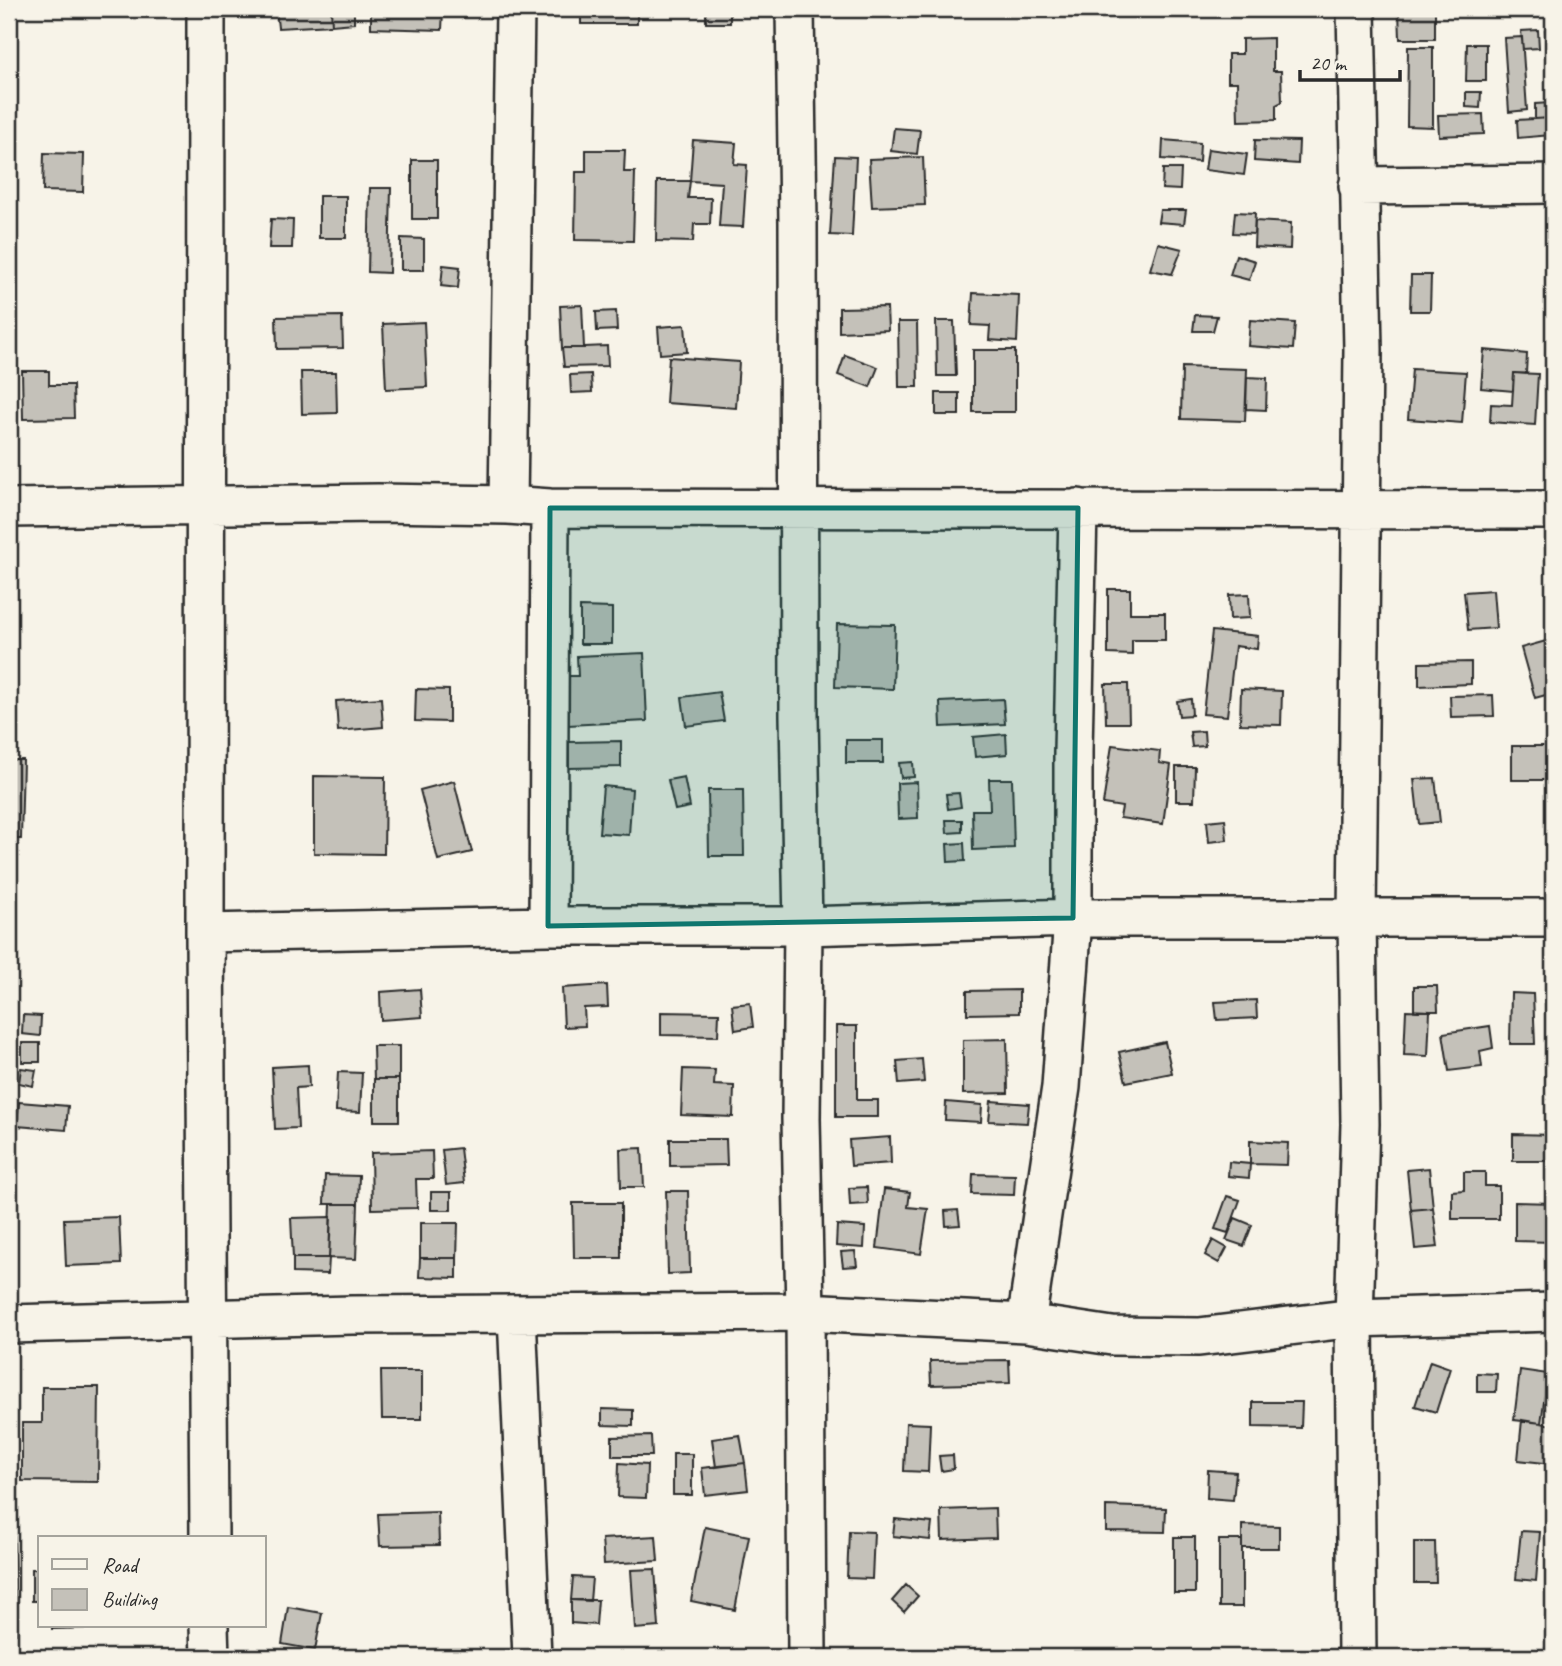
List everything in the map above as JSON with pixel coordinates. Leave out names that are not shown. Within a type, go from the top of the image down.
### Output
[{"type":"street","points":[[206,9],[205,933],[209,1536]]},
{"type":"street","points":[[508,505],[515,9]]},
{"type":"street","points":[[795,9],[807,1657]]},
{"type":"street","points":[[1356,9],[1363,350],[1357,919],[1360,1124],[1354,1318],[1357,1657]]},
{"type":"street","points":[[1358,186],[1553,184]]},
{"type":"street","points":[[9,508],[378,503],[550,508],[1553,510]]},
{"type":"street","points":[[548,926],[550,508]]},
{"type":"street","points":[[1026,1323],[1061,1087],[1073,918],[1078,508]]},
{"type":"street","points":[[205,933],[548,926],[803,926],[1073,918],[1553,918]]},
{"type":"street","points":[[9,1324],[352,1315],[805,1312],[1026,1323],[1112,1336],[1199,1337],[1354,1318],[1553,1312]]},
{"type":"street","points":[[517,1315],[532,1657]]},
{"type":"street","points":[[209,1628],[210,1657]]},
{"type":"highlighted area","points":[[550,508],[1078,508],[1073,918],[548,926]]},
{"type":"building","points":[[276,9],[331,9],[332,25],[278,28]]},
{"type":"building","points":[[331,9],[354,9],[354,23],[332,25]]},
{"type":"building","points":[[371,9],[443,9],[442,30],[371,28]]},
{"type":"building","points":[[581,9],[637,9],[637,24],[581,24]]},
{"type":"building","points":[[706,9],[730,9],[730,23],[706,23]]},
{"type":"building","points":[[1399,10],[1435,10],[1435,39],[1400,39]]},
{"type":"building","points":[[1553,28],[1553,50],[1548,51],[1545,30]]},
{"type":"building","points":[[1538,30],[1539,48],[1523,49],[1521,31]]},
{"type":"building","points":[[1522,37],[1527,110],[1509,112],[1504,38]]},
{"type":"building","points":[[1273,38],[1273,71],[1281,71],[1282,102],[1276,105],[1276,120],[1238,121],[1237,82],[1228,82],[1228,54],[1242,54],[1242,39]]},
{"type":"building","points":[[1467,44],[1486,44],[1486,81],[1466,81]]},
{"type":"building","points":[[1408,47],[1433,47],[1433,127],[1407,126]]},
{"type":"building","points":[[1466,92],[1481,92],[1480,108],[1466,107]]},
{"type":"building","points":[[1550,103],[1551,118],[1535,119],[1535,104]]},
{"type":"building","points":[[1483,114],[1484,134],[1439,136],[1438,115]]},
{"type":"building","points":[[1551,118],[1551,135],[1518,138],[1517,120]]},
{"type":"building","points":[[894,128],[920,130],[917,154],[891,151]]},
{"type":"building","points":[[693,140],[736,143],[734,164],[747,165],[743,227],[719,226],[722,183],[690,181]]},
{"type":"building","points":[[1163,140],[1200,143],[1199,162],[1162,159]]},
{"type":"building","points":[[1255,140],[1299,141],[1298,164],[1254,161]]},
{"type":"building","points":[[1208,149],[1247,154],[1244,175],[1205,170]]},
{"type":"building","points":[[586,150],[625,150],[624,172],[635,172],[633,241],[575,240],[576,172],[586,172]]},
{"type":"building","points":[[44,153],[84,154],[83,192],[43,191]]},
{"type":"building","points":[[835,156],[856,157],[852,236],[830,235]]},
{"type":"building","points":[[923,157],[925,205],[872,207],[869,159]]},
{"type":"building","points":[[412,160],[437,160],[437,219],[412,219]]},
{"type":"building","points":[[1163,169],[1181,169],[1180,190],[1162,189]]},
{"type":"building","points":[[657,181],[690,181],[688,198],[711,198],[710,224],[694,224],[693,242],[656,241]]},
{"type":"building","points":[[370,188],[391,188],[389,273],[368,272]]},
{"type":"building","points":[[319,196],[346,196],[346,238],[319,238]]},
{"type":"building","points":[[1160,210],[1186,210],[1184,224],[1158,222]]},
{"type":"building","points":[[1235,212],[1255,213],[1254,234],[1233,233]]},
{"type":"building","points":[[271,219],[293,220],[292,248],[269,248]]},
{"type":"building","points":[[1255,221],[1291,223],[1290,249],[1254,247]]},
{"type":"building","points":[[401,238],[424,239],[424,270],[401,270]]},
{"type":"building","points":[[1158,243],[1182,249],[1172,274],[1150,270]]},
{"type":"building","points":[[1236,255],[1255,261],[1249,280],[1230,275]]},
{"type":"building","points":[[443,265],[460,267],[458,288],[441,286]]},
{"type":"building","points":[[1411,275],[1431,275],[1430,311],[1410,311]]},
{"type":"building","points":[[973,293],[1019,295],[1017,342],[989,340],[990,326],[971,325]]},
{"type":"building","points":[[582,305],[584,348],[562,348],[560,306]]},
{"type":"building","points":[[887,307],[888,330],[839,332],[839,308]]},
{"type":"building","points":[[616,311],[617,330],[597,331],[596,312]]},
{"type":"building","points":[[1195,315],[1217,316],[1213,331],[1193,331]]},
{"type":"building","points":[[342,316],[343,348],[277,349],[276,317]]},
{"type":"building","points":[[1250,320],[1295,323],[1293,349],[1248,346]]},
{"type":"building","points":[[936,321],[954,321],[956,376],[937,376]]},
{"type":"building","points":[[424,322],[427,387],[386,389],[383,324]]},
{"type":"building","points":[[898,322],[917,322],[918,387],[899,387]]},
{"type":"building","points":[[685,325],[687,352],[660,354],[658,327]]},
{"type":"building","points":[[607,346],[608,366],[564,367],[562,348]]},
{"type":"building","points":[[973,350],[1015,350],[1015,412],[973,412]]},
{"type":"building","points":[[1484,350],[1527,354],[1526,374],[1514,373],[1513,391],[1481,388]]},
{"type":"building","points":[[845,355],[878,367],[870,387],[838,375]]},
{"type":"building","points":[[669,357],[739,362],[736,408],[666,403]]},
{"type":"building","points":[[1182,367],[1247,369],[1245,421],[1181,419]]},
{"type":"building","points":[[1412,369],[1466,372],[1462,423],[1408,419]]},
{"type":"building","points":[[22,371],[49,371],[49,385],[73,385],[74,418],[23,419]]},
{"type":"building","points":[[301,372],[336,372],[337,413],[302,414]]},
{"type":"building","points":[[1514,373],[1538,374],[1535,425],[1490,422],[1491,404],[1512,405]]},
{"type":"building","points":[[591,374],[592,392],[571,393],[570,375]]},
{"type":"building","points":[[1247,377],[1267,378],[1266,410],[1246,409]]},
{"type":"building","points":[[936,393],[959,393],[959,415],[936,415]]},
{"type":"building","points":[[1108,589],[1130,589],[1130,613],[1165,613],[1165,640],[1132,640],[1132,655],[1108,654]]},
{"type":"building","points":[[1493,590],[1496,628],[1468,630],[1464,592]]},
{"type":"building","points":[[1249,594],[1250,618],[1230,619],[1229,595]]},
{"type":"building","points":[[580,607],[612,608],[612,644],[580,644]]},
{"type":"building","points":[[837,624],[895,625],[893,689],[835,687]]},
{"type":"building","points":[[1212,631],[1258,636],[1257,649],[1235,646],[1227,716],[1203,714]]},
{"type":"building","points":[[1553,639],[1553,693],[1535,698],[1521,648]]},
{"type":"building","points":[[644,653],[647,721],[568,725],[566,676],[578,676],[577,656]]},
{"type":"building","points":[[1471,662],[1471,684],[1419,686],[1419,663]]},
{"type":"building","points":[[1105,684],[1128,684],[1129,723],[1106,723]]},
{"type":"building","points":[[416,689],[449,690],[449,722],[415,721]]},
{"type":"building","points":[[1241,689],[1282,691],[1281,725],[1240,724]]},
{"type":"building","points":[[719,692],[724,721],[686,726],[682,697]]},
{"type":"building","points":[[1493,695],[1494,716],[1451,717],[1450,696]]},
{"type":"building","points":[[381,698],[383,727],[338,731],[336,701]]},
{"type":"building","points":[[1003,699],[1005,724],[941,727],[940,702]]},
{"type":"building","points":[[1191,699],[1192,715],[1179,716],[1177,701]]},
{"type":"building","points":[[1204,731],[1205,746],[1192,747],[1190,732]]},
{"type":"building","points":[[1006,734],[1007,754],[975,757],[973,737]]},
{"type":"building","points":[[846,740],[883,740],[883,763],[846,763]]},
{"type":"building","points":[[621,741],[621,767],[569,768],[569,742]]},
{"type":"building","points":[[1112,745],[1160,751],[1159,763],[1171,765],[1163,824],[1120,818],[1122,807],[1103,804]]},
{"type":"building","points":[[1512,746],[1553,746],[1553,780],[1512,780]]},
{"type":"building","points":[[9,760],[23,760],[21,839],[9,839]]},
{"type":"building","points":[[913,762],[914,777],[901,778],[899,763]]},
{"type":"building","points":[[1176,767],[1195,767],[1194,801],[1176,801]]},
{"type":"building","points":[[314,776],[385,777],[384,854],[314,853]]},
{"type":"building","points":[[684,777],[690,807],[675,810],[668,780]]},
{"type":"building","points":[[1435,778],[1440,822],[1419,824],[1414,779]]},
{"type":"building","points":[[989,779],[1012,779],[1014,848],[973,850],[972,810],[990,810]]},
{"type":"building","points":[[454,781],[472,852],[438,860],[420,790]]},
{"type":"building","points":[[917,782],[918,818],[898,819],[897,783]]},
{"type":"building","points":[[603,786],[632,789],[629,835],[599,833]]},
{"type":"building","points":[[708,790],[743,790],[744,856],[709,856]]},
{"type":"building","points":[[959,793],[961,807],[948,809],[946,794]]},
{"type":"building","points":[[1225,819],[1227,840],[1209,842],[1207,821]]},
{"type":"building","points":[[946,820],[962,820],[962,832],[947,833]]},
{"type":"building","points":[[964,843],[965,861],[948,862],[947,844]]},
{"type":"building","points":[[607,985],[608,1007],[584,1008],[585,1026],[564,1027],[562,988]]},
{"type":"building","points":[[1414,986],[1437,986],[1438,1011],[1414,1011]]},
{"type":"building","points":[[420,989],[422,1017],[381,1020],[380,992]]},
{"type":"building","points":[[1019,990],[1019,1013],[967,1014],[967,991]]},
{"type":"building","points":[[1511,993],[1533,994],[1535,1044],[1510,1044]]},
{"type":"building","points":[[1256,1000],[1257,1018],[1217,1020],[1215,1002]]},
{"type":"building","points":[[750,1003],[753,1027],[735,1030],[732,1005]]},
{"type":"building","points":[[1406,1010],[1430,1011],[1428,1056],[1404,1055]]},
{"type":"building","points":[[661,1012],[719,1013],[718,1036],[661,1035]]},
{"type":"building","points":[[23,1015],[41,1016],[40,1036],[22,1034]]},
{"type":"building","points":[[836,1026],[857,1026],[857,1100],[878,1100],[878,1117],[836,1117]]},
{"type":"building","points":[[1490,1026],[1493,1048],[1480,1051],[1482,1067],[1449,1071],[1443,1033]]},
{"type":"building","points":[[1007,1039],[1008,1093],[963,1094],[963,1040]]},
{"type":"building","points":[[1165,1042],[1172,1073],[1126,1082],[1119,1052]]},
{"type":"building","points":[[22,1043],[40,1043],[40,1062],[22,1062]]},
{"type":"building","points":[[373,1046],[399,1046],[399,1079],[374,1079]]},
{"type":"building","points":[[922,1059],[924,1082],[899,1084],[897,1061]]},
{"type":"building","points":[[308,1065],[309,1087],[296,1088],[298,1128],[275,1129],[272,1067]]},
{"type":"building","points":[[21,1068],[36,1070],[33,1086],[19,1083]]},
{"type":"building","points":[[683,1069],[715,1070],[714,1085],[734,1086],[733,1117],[681,1115]]},
{"type":"building","points":[[338,1072],[362,1073],[360,1112],[336,1111]]},
{"type":"building","points":[[374,1079],[399,1079],[399,1121],[374,1121]]},
{"type":"building","points":[[991,1101],[1029,1104],[1027,1123],[989,1121]]},
{"type":"building","points":[[19,1102],[68,1106],[66,1130],[17,1126]]},
{"type":"building","points":[[946,1102],[982,1105],[981,1122],[945,1120]]},
{"type":"building","points":[[1513,1134],[1553,1135],[1553,1161],[1513,1161]]},
{"type":"building","points":[[890,1137],[891,1163],[851,1166],[849,1140]]},
{"type":"building","points":[[670,1139],[726,1139],[727,1165],[670,1166]]},
{"type":"building","points":[[1250,1141],[1288,1143],[1287,1165],[1250,1164]]},
{"type":"building","points":[[460,1148],[464,1183],[446,1185],[442,1150]]},
{"type":"building","points":[[642,1148],[644,1187],[621,1187],[620,1149]]},
{"type":"building","points":[[432,1151],[433,1179],[416,1179],[417,1208],[372,1209],[371,1153]]},
{"type":"building","points":[[1229,1162],[1250,1164],[1249,1178],[1228,1176]]},
{"type":"building","points":[[9,1166],[14,1166],[13,1220],[9,1220]]},
{"type":"building","points":[[1429,1168],[1433,1208],[1411,1210],[1407,1170]]},
{"type":"building","points":[[1464,1172],[1485,1172],[1485,1186],[1499,1186],[1499,1219],[1452,1219],[1452,1191],[1464,1190]]},
{"type":"building","points":[[973,1174],[1015,1175],[1014,1195],[972,1194]]},
{"type":"building","points":[[325,1175],[359,1176],[358,1204],[324,1204]]},
{"type":"building","points":[[867,1187],[868,1204],[850,1205],[849,1188]]},
{"type":"building","points":[[884,1189],[910,1192],[908,1207],[928,1209],[921,1254],[877,1248]]},
{"type":"building","points":[[666,1191],[688,1191],[690,1273],[668,1274]]},
{"type":"building","points":[[431,1192],[451,1192],[451,1210],[431,1210]]},
{"type":"building","points":[[1227,1196],[1240,1200],[1228,1233],[1215,1229]]},
{"type":"building","points":[[1515,1202],[1553,1203],[1553,1242],[1515,1241]]},
{"type":"building","points":[[573,1203],[621,1203],[621,1258],[574,1258]]},
{"type":"building","points":[[331,1204],[358,1204],[356,1259],[329,1258]]},
{"type":"building","points":[[1433,1208],[1438,1247],[1415,1249],[1411,1210]]},
{"type":"building","points":[[958,1210],[960,1225],[946,1226],[945,1211]]},
{"type":"building","points":[[119,1217],[121,1264],[66,1266],[64,1219]]},
{"type":"building","points":[[331,1217],[329,1258],[293,1258],[291,1218]]},
{"type":"building","points":[[1235,1218],[1252,1225],[1244,1246],[1226,1240]]},
{"type":"building","points":[[420,1223],[458,1223],[457,1258],[420,1258]]},
{"type":"building","points":[[837,1225],[865,1227],[864,1248],[836,1246]]},
{"type":"building","points":[[1213,1240],[1227,1248],[1219,1263],[1205,1255]]},
{"type":"building","points":[[855,1251],[857,1266],[843,1267],[841,1252]]},
{"type":"building","points":[[293,1258],[329,1258],[328,1274],[293,1273]]},
{"type":"building","points":[[420,1258],[457,1258],[457,1278],[419,1277]]},
{"type":"building","points":[[1009,1360],[1010,1383],[931,1385],[930,1361]]},
{"type":"building","points":[[1430,1361],[1450,1368],[1436,1412],[1415,1406]]},
{"type":"building","points":[[1520,1370],[1548,1374],[1541,1423],[1514,1420]]},
{"type":"building","points":[[381,1371],[422,1371],[422,1419],[382,1419]]},
{"type":"building","points":[[1477,1373],[1497,1374],[1496,1392],[1477,1392]]},
{"type":"building","points":[[42,1387],[99,1387],[98,1482],[22,1481],[22,1423],[42,1423]]},
{"type":"building","points":[[1253,1402],[1302,1402],[1301,1428],[1253,1427]]},
{"type":"building","points":[[602,1409],[633,1410],[633,1426],[602,1425]]},
{"type":"building","points":[[1522,1420],[1553,1425],[1553,1464],[1518,1460]]},
{"type":"building","points":[[906,1423],[930,1424],[928,1472],[904,1471]]},
{"type":"building","points":[[740,1435],[745,1463],[716,1467],[712,1439]]},
{"type":"building","points":[[651,1436],[652,1456],[612,1456],[612,1437]]},
{"type":"building","points":[[673,1454],[692,1454],[692,1495],[673,1495]]},
{"type":"building","points":[[953,1455],[954,1469],[941,1471],[939,1456]]},
{"type":"building","points":[[619,1463],[647,1465],[646,1498],[618,1497]]},
{"type":"building","points":[[745,1463],[748,1490],[705,1495],[702,1468]]},
{"type":"building","points":[[1208,1470],[1236,1472],[1233,1500],[1207,1498]]},
{"type":"building","points":[[1106,1506],[1166,1508],[1165,1532],[1106,1531]]},
{"type":"building","points":[[995,1508],[996,1538],[942,1540],[941,1510]]},
{"type":"building","points":[[438,1512],[439,1545],[380,1546],[378,1514]]},
{"type":"building","points":[[895,1519],[932,1523],[930,1540],[893,1536]]},
{"type":"building","points":[[9,1524],[14,1524],[16,1633],[9,1633]]},
{"type":"building","points":[[1242,1525],[1279,1526],[1279,1548],[1242,1548]]},
{"type":"building","points":[[705,1527],[749,1536],[735,1610],[691,1601]]},
{"type":"building","points":[[849,1531],[874,1532],[872,1579],[847,1578]]},
{"type":"building","points":[[1521,1531],[1540,1532],[1536,1581],[1516,1579]]},
{"type":"building","points":[[656,1536],[658,1561],[604,1564],[602,1539]]},
{"type":"building","points":[[1174,1537],[1195,1537],[1195,1593],[1174,1593]]},
{"type":"building","points":[[1219,1540],[1242,1540],[1242,1607],[1219,1607]]},
{"type":"building","points":[[1414,1542],[1435,1542],[1436,1583],[1414,1583]]},
{"type":"building","points":[[32,1569],[38,1569],[38,1601],[32,1601]]},
{"type":"building","points":[[655,1569],[659,1627],[635,1629],[631,1570]]},
{"type":"building","points":[[573,1577],[592,1578],[590,1601],[571,1600]]},
{"type":"building","points":[[906,1585],[918,1596],[904,1612],[892,1601]]},
{"type":"building","points":[[571,1600],[598,1600],[596,1625],[571,1623]]},
{"type":"building","points":[[288,1607],[322,1613],[315,1650],[282,1644]]}]
